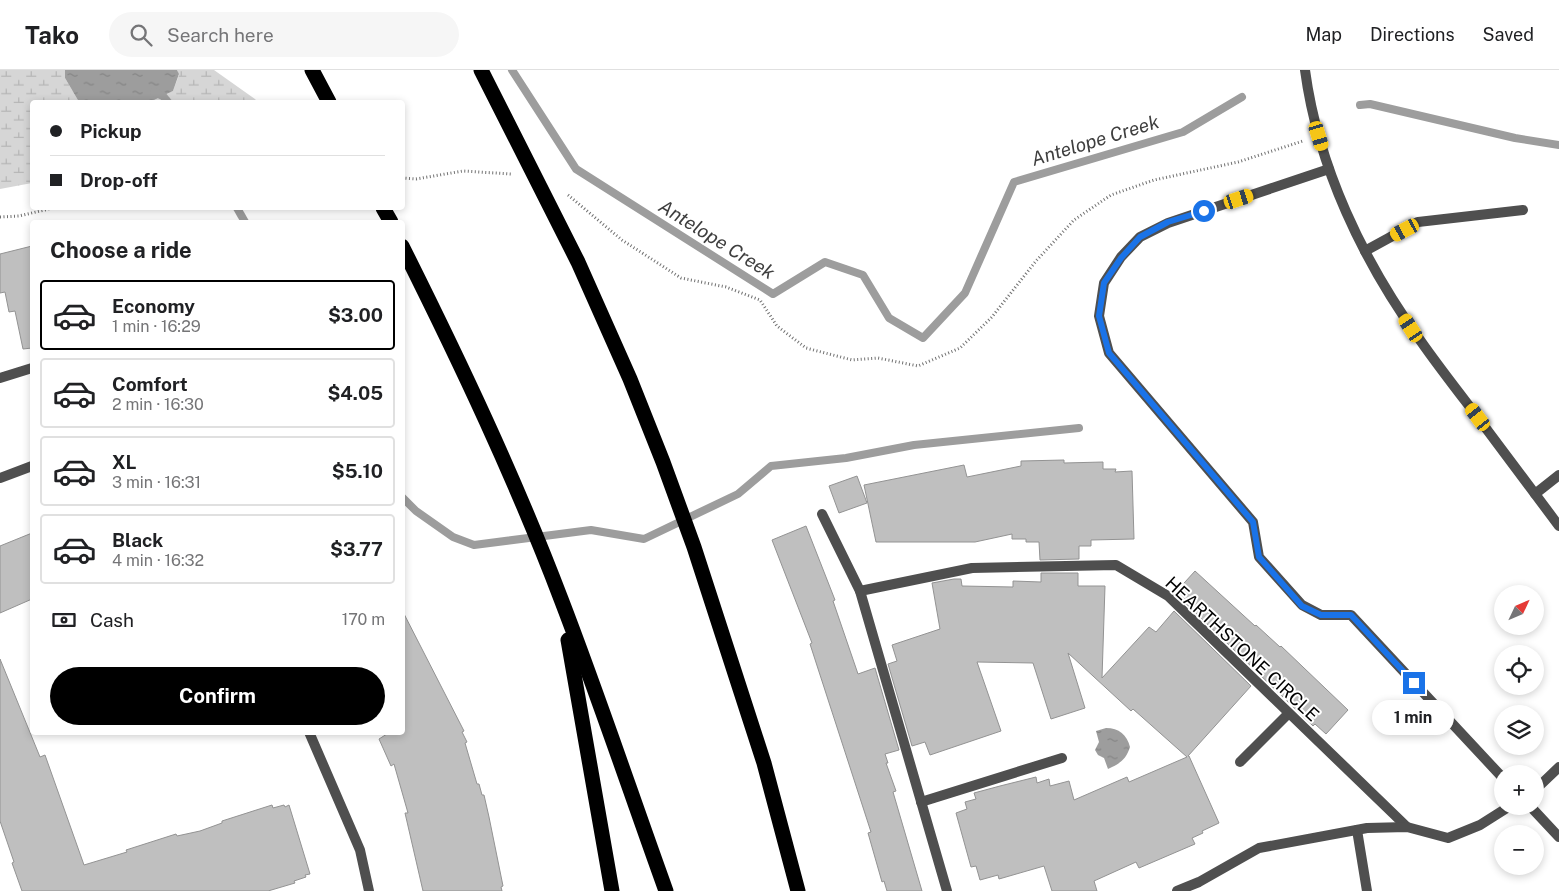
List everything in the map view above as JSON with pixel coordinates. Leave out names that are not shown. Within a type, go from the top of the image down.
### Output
[{"type":"highway","points":[[312,70],[328,100]]},
{"type":"highway","points":[[481,70],[578,262],[630,379],[694,548],[761,754],[798,891]]},
{"type":"highway","points":[[405,252],[494,438],[561,599],[666,891]]},
{"type":"highway","points":[[561,599],[612,891]]},
{"type":"street","points":[[1305,70],[1319,136],[1329,169],[1365,251],[1420,340],[1559,526]]},
{"type":"street","points":[[1329,169],[1168,222],[1140,237],[1121,258],[1104,283],[1099,316],[1109,353],[1253,522],[1259,557],[1302,606],[1321,615],[1351,615],[1494,768]]},
{"type":"street","points":[[1365,251],[1418,222],[1523,210]]},
{"type":"street","points":[[0,378],[30,369]]},
{"type":"street","points":[[0,478],[30,467]]},
{"type":"street","points":[[1536,494],[1559,475]]},
{"type":"street","points":[[822,514],[860,591],[947,891]]},
{"type":"street","name":"HEARTHSTONE CIRCLE","points":[[860,591],[972,568],[1116,565],[1168,596],[1407,828]]},
{"type":"street","points":[[1240,762],[1288,714]]},
{"type":"street","points":[[310,735],[360,850],[369,891]]},
{"type":"street","points":[[921,802],[1062,758]]},
{"type":"street","points":[[1544,782],[1559,768]]},
{"type":"street","points":[[1177,891],[1199,882],[1259,848],[1368,828],[1407,828],[1448,838],[1480,825],[1496,815]]},
{"type":"street","points":[[1538,815],[1559,837]]},
{"type":"street","points":[[1357,830],[1366,891]]},
{"type":"path","points":[[622,240],[681,278],[726,286],[760,300],[777,326],[806,348],[852,360],[878,358],[918,366],[960,348],[992,317],[1036,261],[1074,220],[1111,195],[1154,180],[1238,162],[1319,136]]},
{"type":"path","points":[[0,217],[19,216],[44,210]]},
{"type":"green space","points":[[0,70],[65,70],[65,78],[78,100],[30,100],[30,183],[0,189]]},
{"type":"green space","points":[[177,70],[214,70],[256,100],[154,100],[173,91],[179,75]]},
{"type":"water","points":[[65,70],[177,70],[179,74],[173,91],[154,100],[78,100],[65,78]]},
{"type":"water","points":[[1106,728],[1115,729],[1122,733],[1130,747],[1122,761],[1108,769],[1104,758],[1098,755],[1095,750],[1099,742],[1096,731]]},
{"type":"building","points":[[30,246],[30,348],[23,349],[15,311],[9,312],[5,292],[0,293],[0,254]]},
{"type":"building","points":[[1064,460],[1064,463],[1103,462],[1103,469],[1116,469],[1115,472],[1132,471],[1134,539],[1091,540],[1091,546],[1079,546],[1079,559],[1040,560],[1039,542],[1026,542],[1026,539],[1012,539],[1012,534],[975,542],[876,542],[864,485],[964,465],[967,477],[1021,466],[1021,461]]},
{"type":"building","points":[[857,476],[867,503],[839,513],[829,486]]},
{"type":"building","points":[[806,526],[835,600],[833,601],[858,674],[875,668],[899,750],[885,754],[888,763],[886,763],[896,791],[893,792],[922,891],[887,891],[884,881],[882,882],[868,833],[871,832],[810,644],[812,643],[772,540]]},
{"type":"building","points":[[30,534],[30,600],[0,613],[0,546]]},
{"type":"building","points":[[1195,571],[1255,626],[1281,646],[1348,710],[1326,734],[1315,724],[1313,726],[1175,593]]},
{"type":"building","points":[[1041,573],[1078,573],[1078,586],[1105,586],[1102,678],[1149,627],[1156,632],[1174,611],[1251,686],[1188,756],[1219,823],[1192,838],[1195,844],[1139,868],[1136,862],[1094,881],[1097,891],[1052,891],[1044,866],[999,879],[998,875],[980,880],[976,866],[971,867],[956,813],[967,809],[965,802],[976,799],[974,793],[1036,777],[1037,783],[1049,779],[1050,786],[1069,781],[1074,800],[1127,777],[1129,782],[1187,757],[1133,709],[1131,711],[1068,653],[1085,708],[1051,719],[1033,663],[977,662],[1001,731],[930,755],[925,742],[912,746],[888,664],[897,661],[892,645],[940,629],[932,583],[961,579],[962,586],[1013,587],[1013,581],[1041,582]]},
{"type":"building","points":[[405,616],[464,731],[462,732],[467,742],[465,743],[477,784],[479,784],[482,795],[484,795],[503,886],[501,887],[502,891],[423,891],[405,813],[408,813],[394,764],[391,766],[379,739],[385,735],[405,735]]},
{"type":"building","points":[[0,659],[40,757],[45,755],[84,865],[176,834],[177,836],[200,831],[222,823],[222,821],[272,805],[273,808],[289,805],[310,874],[294,881],[295,883],[268,891],[22,891],[0,821]]},
{"type":"waterway","name":"Antelope Creek","points":[[512,70],[576,169],[773,294],[825,262],[863,275],[889,318],[923,338],[965,293],[1014,182],[1183,132],[1242,97]]},
{"type":"waterway","points":[[154,92],[163,96],[166,100]]},
{"type":"waterway","name":"Antelope Creek","points":[[1360,105],[1370,104],[1515,138],[1559,145]]},
{"type":"waterway","points":[[238,210],[244,220]]},
{"type":"waterway","points":[[405,500],[416,511],[453,537],[474,545],[591,530],[644,539],[738,494],[771,466],[846,458],[914,445],[1079,428]]},
{"type":"route","points":[[1204,211],[1168,222],[1140,237],[1121,258],[1104,283],[1099,316],[1109,353],[1253,522],[1259,557],[1302,606],[1321,615],[1351,615],[1414,683]]}]
